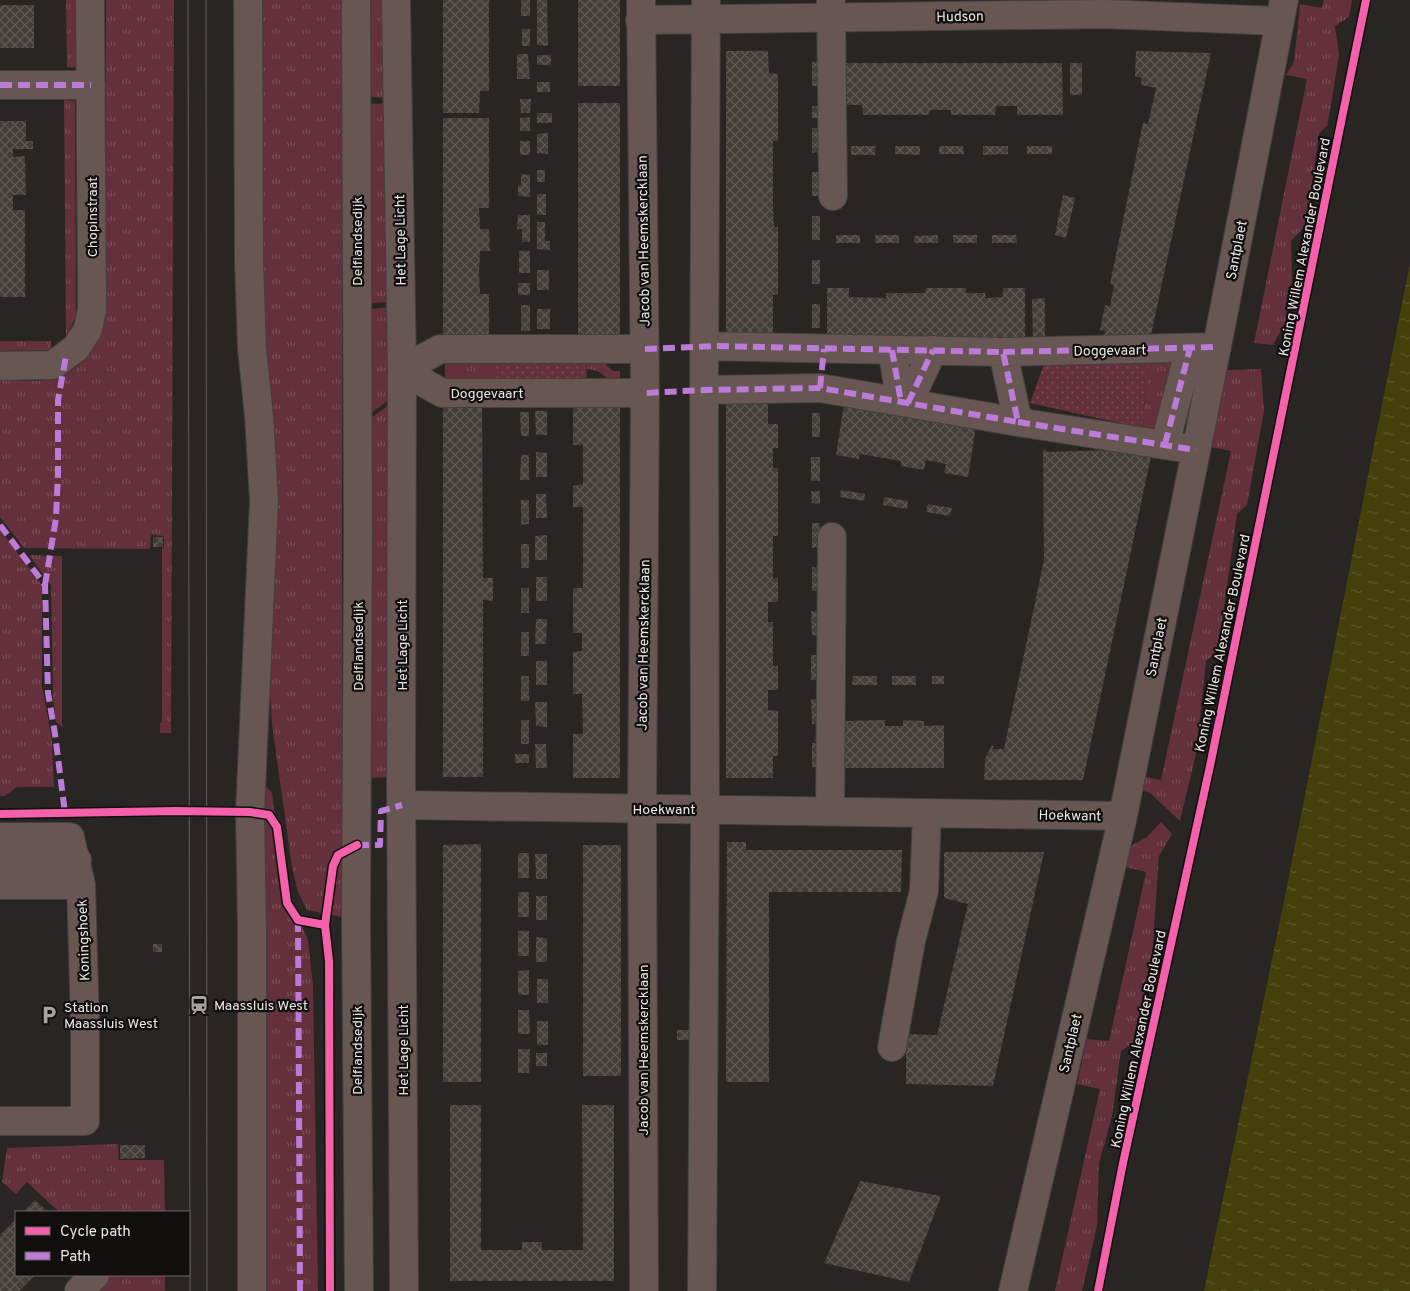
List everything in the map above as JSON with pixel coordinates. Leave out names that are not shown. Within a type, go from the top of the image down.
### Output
[{"type":"street","name":"Chopinstraat","points":[[0,366],[53,365],[76,348],[88,329],[92,310],[90,0]]},
{"type":"street","points":[[248,0],[248,262],[252,349],[259,416],[264,501],[250,812],[252,931],[252,1291]]},
{"type":"street","name":"Delflandsedijk","points":[[356,0],[358,536],[356,918],[359,1291]]},
{"type":"street","name":"Het Lage Licht","points":[[396,0],[402,370],[404,1291]]},
{"type":"street","points":[[831,9],[833,196]]},
{"type":"street","name":"Hudson","points":[[641,10],[831,9],[1114,14],[1282,11]]},
{"type":"street","name":"Jacob van Heemskercklaan","points":[[641,10],[645,349],[642,808],[644,1291]]},
{"type":"street","points":[[702,1291],[706,10]]},
{"type":"street","name":"Santplaet","points":[[1013,1291],[1123,816],[1282,11]]},
{"type":"street","points":[[0,85],[91,85]]},
{"type":"street","name":"Doggevaart","points":[[704,346],[1002,352],[1217,347]]},
{"type":"street","points":[[1165,444],[1190,348]]},
{"type":"street","points":[[402,370],[440,349],[645,349]]},
{"type":"street","points":[[820,388],[824,349]]},
{"type":"street","points":[[892,350],[904,402]]},
{"type":"street","points":[[904,402],[933,350]]},
{"type":"street","points":[[1002,352],[1018,422]]},
{"type":"street","name":"Doggevaart","points":[[402,370],[442,393],[645,393]]},
{"type":"street","points":[[704,390],[820,388],[1196,450]]},
{"type":"street","points":[[830,812],[832,538]]},
{"type":"street","name":"Hoekwant","points":[[402,805],[1123,816]]},
{"type":"street","points":[[892,1047],[911,941],[924,891],[927,813]]},
{"type":"street","name":"Koningshoek","points":[[0,837],[70,837],[79,872],[85,1022],[85,1121],[0,1121]]},
{"type":"street","points":[[0,860],[79,872]]},
{"type":"street","name":"Koningshoek","points":[[0,885],[79,872]]},
{"type":"street","points":[[78,1291],[94,1276]]},
{"type":"green space","points":[[66,0],[76,0],[78,68],[67,67]]},
{"type":"green space","points":[[106,0],[174,0],[171,733],[160,733],[160,723],[162,723],[162,548],[164,548],[164,536],[151,535],[150,549],[24,548],[0,517],[0,380],[44,380],[61,376],[71,370],[80,364],[93,347],[105,316]]},
{"type":"green space","points":[[255,0],[342,0],[342,917],[307,910],[298,892],[292,867],[272,724],[269,681],[267,432]]},
{"type":"green space","points":[[370,0],[389,0],[389,98],[371,97]]},
{"type":"green space","points":[[1324,0],[1352,0],[1349,17],[1335,26],[1339,55],[1327,126],[1319,133],[1308,214],[1303,228],[1291,241],[1292,282],[1285,323],[1273,345],[1254,343],[1307,79],[1286,75],[1294,62],[1300,4],[1322,8]]},
{"type":"green space","points":[[64,100],[75,101],[76,317],[66,337]]},
{"type":"green space","points":[[389,103],[389,302],[370,303],[370,104]]},
{"type":"green space","points":[[390,307],[390,399],[370,414],[369,309]]},
{"type":"green space","points":[[0,341],[51,341],[51,350],[0,351]]},
{"type":"green space","points":[[1048,353],[1149,354],[1142,428],[1030,403]]},
{"type":"green space","points":[[1182,353],[1158,433],[1142,428],[1149,354]]},
{"type":"green space","points":[[445,356],[493,356],[493,386],[445,386]]},
{"type":"green space","points":[[493,356],[586,356],[587,386],[493,386]]},
{"type":"green space","points":[[586,356],[602,361],[613,371],[620,371],[620,386],[609,385],[601,373],[587,369]]},
{"type":"green space","points":[[1261,369],[1264,411],[1247,505],[1237,514],[1218,651],[1206,661],[1196,754],[1180,821],[1150,793],[1138,789],[1142,776],[1161,780],[1231,451],[1211,447],[1227,370]]},
{"type":"green space","points":[[390,404],[390,777],[369,778],[371,418]]},
{"type":"green space","points":[[0,530],[42,585],[42,686],[52,740],[54,787],[17,787],[5,796],[0,796]]},
{"type":"green space","points":[[29,555],[62,556],[62,727],[56,722],[53,699],[51,585]]},
{"type":"green space","points":[[260,779],[272,793],[283,882],[308,940],[313,986],[318,1291],[258,1291]]},
{"type":"green space","points":[[1161,822],[1172,834],[1159,856],[1152,956],[1134,1042],[1121,1051],[1112,1116],[1099,1163],[1097,1226],[1082,1291],[1055,1291],[1100,1089],[1077,1084],[1087,1039],[1109,1041],[1146,872],[1122,866],[1125,849],[1147,837]]},
{"type":"green space","points":[[118,1144],[119,1160],[164,1160],[165,1211],[58,1211],[27,1182],[16,1194],[2,1182],[7,1148]]},
{"type":"green space","points":[[109,1276],[165,1276],[165,1291],[93,1291]]},
{"type":"water","points":[[1410,263],[1410,1291],[1204,1291],[1285,896]]},
{"type":"building","points":[[443,0],[489,0],[489,91],[480,91],[479,113],[443,113]]},
{"type":"building","points":[[521,0],[530,0],[530,16],[521,16]]},
{"type":"building","points":[[537,0],[547,0],[548,46],[537,45]]},
{"type":"building","points":[[578,0],[620,0],[620,86],[578,86]]},
{"type":"building","points":[[0,5],[34,5],[34,48],[0,48]]},
{"type":"building","points":[[522,29],[530,29],[530,46],[522,46]]},
{"type":"building","points":[[726,51],[768,51],[769,73],[778,74],[778,141],[773,141],[773,206],[774,227],[778,227],[778,294],[773,295],[773,339],[726,339]]},
{"type":"building","points":[[1136,51],[1211,53],[1150,340],[1103,340],[1105,331],[1100,330],[1105,305],[1110,306],[1114,285],[1110,284],[1143,123],[1148,124],[1156,88],[1141,85],[1142,78],[1135,76]]},
{"type":"building","points":[[517,54],[528,54],[530,79],[517,79]]},
{"type":"building","points":[[537,55],[551,55],[551,65],[537,65]]},
{"type":"building","points":[[812,62],[820,62],[820,86],[812,86]]},
{"type":"building","points":[[840,63],[1062,63],[1063,115],[1017,115],[1017,106],[996,106],[995,115],[951,115],[951,110],[930,110],[929,115],[863,115],[862,105],[840,105]]},
{"type":"building","points":[[1070,63],[1082,63],[1082,95],[1070,95]]},
{"type":"building","points":[[537,82],[550,82],[550,92],[537,92]]},
{"type":"building","points":[[520,99],[531,99],[530,113],[521,113]]},
{"type":"building","points":[[578,103],[620,103],[620,340],[578,340]]},
{"type":"building","points":[[812,106],[820,106],[820,118],[812,118]]},
{"type":"building","points":[[537,113],[552,113],[552,123],[537,123]]},
{"type":"building","points":[[530,117],[530,131],[520,131],[520,118]]},
{"type":"building","points":[[443,118],[489,118],[489,208],[479,208],[480,229],[489,229],[490,251],[480,251],[479,273],[480,294],[489,294],[489,340],[443,340]]},
{"type":"building","points":[[0,121],[26,121],[26,141],[33,141],[33,149],[13,149],[13,157],[25,156],[26,195],[13,195],[13,210],[25,210],[25,297],[0,297]]},
{"type":"building","points":[[812,128],[820,128],[820,152],[812,153]]},
{"type":"building","points":[[548,133],[548,154],[537,153],[537,134]]},
{"type":"building","points":[[520,141],[530,141],[530,155],[520,155]]},
{"type":"building","points":[[851,146],[876,146],[875,155],[851,155]]},
{"type":"building","points":[[895,146],[920,146],[920,155],[895,154]]},
{"type":"building","points":[[939,146],[963,146],[964,154],[939,154]]},
{"type":"building","points":[[983,146],[1008,146],[1008,154],[983,155]]},
{"type":"building","points":[[1027,146],[1052,146],[1052,154],[1027,154]]},
{"type":"building","points":[[537,170],[545,170],[545,182],[537,182]]},
{"type":"building","points":[[812,172],[820,172],[820,196],[812,196]]},
{"type":"building","points":[[521,174],[530,175],[530,197],[518,196]]},
{"type":"building","points":[[537,194],[546,194],[546,215],[537,215]]},
{"type":"building","points":[[1063,195],[1075,198],[1066,238],[1055,235]]},
{"type":"building","points":[[518,215],[530,215],[530,242],[522,242],[522,229],[517,229]]},
{"type":"building","points":[[812,216],[820,216],[820,240],[812,240]]},
{"type":"building","points":[[537,222],[545,222],[545,241],[550,241],[550,250],[537,249]]},
{"type":"building","points":[[836,235],[860,235],[860,243],[836,243]]},
{"type":"building","points":[[875,235],[899,235],[899,243],[875,243]]},
{"type":"building","points":[[938,235],[938,243],[914,243],[914,236]]},
{"type":"building","points":[[953,235],[977,235],[977,243],[953,243]]},
{"type":"building","points":[[992,235],[1016,235],[1017,243],[992,243]]},
{"type":"building","points":[[519,251],[530,251],[530,273],[519,273]]},
{"type":"building","points":[[812,260],[820,260],[820,284],[812,284]]},
{"type":"building","points":[[537,270],[549,270],[549,290],[537,290]]},
{"type":"building","points":[[518,283],[530,283],[530,295],[518,295]]},
{"type":"building","points":[[827,288],[849,288],[849,297],[886,298],[886,293],[925,293],[926,288],[966,288],[966,293],[985,293],[986,298],[1003,297],[1003,288],[1025,288],[1025,340],[827,340]]},
{"type":"building","points":[[1045,298],[1045,339],[1033,339],[1032,299]]},
{"type":"building","points":[[812,304],[820,304],[820,328],[812,328]]},
{"type":"building","points":[[521,305],[530,305],[530,331],[521,331]]},
{"type":"building","points":[[537,309],[550,309],[550,329],[537,329]]},
{"type":"building","points":[[482,401],[483,578],[493,578],[493,601],[483,600],[483,777],[443,777],[443,402]]},
{"type":"building","points":[[573,401],[620,401],[620,778],[573,778],[573,734],[583,734],[582,694],[573,694],[573,652],[582,651],[582,633],[573,633],[573,588],[583,588],[583,507],[573,507],[573,486],[583,484],[583,445],[573,445]]},
{"type":"building","points":[[726,402],[768,402],[768,424],[778,424],[778,448],[773,448],[773,468],[778,468],[778,536],[773,536],[773,578],[778,578],[778,602],[768,602],[768,622],[773,622],[773,666],[778,666],[778,690],[768,690],[768,710],[778,711],[778,756],[773,756],[773,778],[726,778]]},
{"type":"building","points":[[844,404],[976,426],[968,477],[944,473],[946,464],[926,460],[924,470],[901,466],[901,461],[860,454],[859,459],[836,455]]},
{"type":"building","points":[[535,411],[547,411],[547,435],[536,435]]},
{"type":"building","points":[[520,412],[529,412],[529,436],[521,436]]},
{"type":"building","points":[[812,413],[820,413],[820,437],[812,437]]},
{"type":"building","points":[[1043,450],[1046,450],[1046,452],[1117,450],[1151,456],[1083,780],[984,780],[985,759],[992,745],[994,746],[992,749],[1004,749],[1044,560]]},
{"type":"building","points":[[536,452],[547,453],[547,477],[536,477]]},
{"type":"building","points":[[521,455],[529,455],[529,480],[520,480]]},
{"type":"building","points":[[811,457],[820,457],[820,481],[811,481]]},
{"type":"building","points":[[841,490],[865,494],[864,501],[840,497]]},
{"type":"building","points":[[811,491],[820,491],[820,504],[812,503]]},
{"type":"building","points":[[536,494],[546,494],[547,518],[536,518]]},
{"type":"building","points":[[884,497],[908,501],[907,509],[883,505]]},
{"type":"building","points":[[521,500],[529,500],[529,524],[521,525]]},
{"type":"building","points":[[928,504],[952,508],[950,516],[926,512]]},
{"type":"building","points":[[812,523],[820,523],[820,547],[812,548]]},
{"type":"building","points":[[547,535],[547,560],[535,560],[535,536]]},
{"type":"building","points":[[153,537],[163,537],[163,547],[153,547]]},
{"type":"building","points":[[521,544],[529,544],[529,568],[521,568]]},
{"type":"building","points":[[812,567],[820,567],[820,591],[812,591]]},
{"type":"building","points":[[536,577],[547,577],[547,601],[536,601]]},
{"type":"building","points":[[521,588],[529,588],[529,613],[521,613]]},
{"type":"building","points":[[811,611],[820,611],[820,636],[812,635]]},
{"type":"building","points":[[536,619],[547,619],[546,644],[535,644]]},
{"type":"building","points":[[521,632],[529,632],[529,656],[521,656]]},
{"type":"building","points":[[811,655],[820,655],[820,680],[811,680]]},
{"type":"building","points":[[536,661],[547,661],[547,685],[536,685]]},
{"type":"building","points":[[521,676],[529,676],[529,701],[521,701]]},
{"type":"building","points":[[853,676],[877,676],[877,685],[852,685]]},
{"type":"building","points":[[892,676],[916,676],[916,685],[892,685]]},
{"type":"building","points":[[932,676],[944,676],[944,684],[932,684]]},
{"type":"building","points":[[811,699],[820,699],[820,723],[812,724]]},
{"type":"building","points":[[535,702],[547,702],[547,727],[536,726]]},
{"type":"building","points":[[521,720],[529,720],[529,744],[521,744]]},
{"type":"building","points":[[885,720],[885,726],[903,726],[903,720],[924,721],[924,726],[944,725],[944,768],[844,768],[844,721]]},
{"type":"building","points":[[812,743],[820,743],[820,768],[812,767]]},
{"type":"building","points":[[535,744],[546,744],[547,768],[536,768]]},
{"type":"building","points":[[515,754],[529,754],[529,763],[515,763]]},
{"type":"building","points":[[727,842],[746,842],[746,850],[902,850],[901,892],[769,892],[769,1082],[726,1082]]},
{"type":"building","points":[[481,844],[481,1082],[443,1082],[443,845]]},
{"type":"building","points":[[583,845],[621,845],[621,1076],[583,1076]]},
{"type":"building","points":[[944,852],[1044,852],[993,1086],[906,1084],[906,1034],[937,1035],[968,904],[944,898]]},
{"type":"building","points":[[518,853],[529,853],[529,878],[518,878]]},
{"type":"building","points":[[535,854],[547,854],[547,879],[536,879]]},
{"type":"building","points":[[518,892],[529,892],[529,917],[518,917]]},
{"type":"building","points":[[536,896],[547,896],[547,920],[536,920]]},
{"type":"building","points":[[518,931],[529,931],[529,956],[518,956]]},
{"type":"building","points":[[536,937],[547,938],[547,962],[536,962]]},
{"type":"building","points":[[153,944],[162,944],[162,952],[153,952]]},
{"type":"building","points":[[529,970],[529,995],[518,995],[518,971]]},
{"type":"building","points":[[537,979],[548,979],[548,1003],[537,1003]]},
{"type":"building","points":[[518,1010],[529,1010],[530,1034],[518,1034]]},
{"type":"building","points":[[537,1021],[548,1021],[548,1045],[537,1045]]},
{"type":"building","points":[[677,1030],[692,1030],[693,1040],[677,1040]]},
{"type":"building","points":[[518,1049],[530,1049],[529,1073],[518,1073]]},
{"type":"building","points":[[536,1053],[547,1053],[547,1066],[536,1066]]},
{"type":"building","points":[[450,1105],[481,1105],[481,1250],[522,1250],[522,1242],[542,1242],[542,1250],[583,1250],[582,1105],[614,1105],[614,1281],[450,1281]]},
{"type":"building","points":[[120,1145],[145,1145],[145,1158],[120,1159]]},
{"type":"building","points":[[860,1181],[941,1196],[909,1282],[824,1263]]},
{"type":"building","points":[[35,1200],[47,1211],[24,1211]]},
{"type":"building","points":[[15,1220],[15,1276],[34,1276],[19,1291],[0,1291],[0,1235]]},
{"type":"tram line","points":[[188,0],[190,1211]]},
{"type":"tram line","points":[[206,0],[207,1291]]},
{"type":"tram line","points":[[190,1276],[190,1291]]},
{"type":"marked path","points":[[0,85],[91,85]]},
{"type":"marked path","points":[[645,349],[717,346],[1003,352],[1018,422],[820,388],[645,393]]},
{"type":"marked path","points":[[1003,352],[1217,347]]},
{"type":"marked path","points":[[1165,444],[1190,348]]},
{"type":"marked path","points":[[820,388],[824,349]]},
{"type":"marked path","points":[[892,350],[901,402]]},
{"type":"marked path","points":[[908,403],[933,350]]},
{"type":"marked path","points":[[45,585],[56,518],[58,400],[66,356]]},
{"type":"marked path","points":[[1018,422],[1196,450]]},
{"type":"marked path","points":[[0,525],[45,585],[48,693],[65,813]]},
{"type":"marked path","points":[[357,845],[380,845],[381,811],[402,805]]},
{"type":"marked path","points":[[298,920],[300,1291]]},
{"type":"cycle path","name":"Koning Willem Alexander Boulevard","points":[[1098,1291],[1123,1163],[1210,766],[1366,0]]},
{"type":"cycle path","points":[[0,814],[175,811],[250,812],[269,815],[277,827],[287,903],[298,920],[325,925],[329,961],[330,1291]]},
{"type":"cycle path","points":[[325,925],[333,866],[338,855],[357,845]]},
{"type":"place","name":"Maassluis West","points":[[199,1005]]},
{"type":"place","name":"Station Maassluis West","points":[[49,1015]]}]
